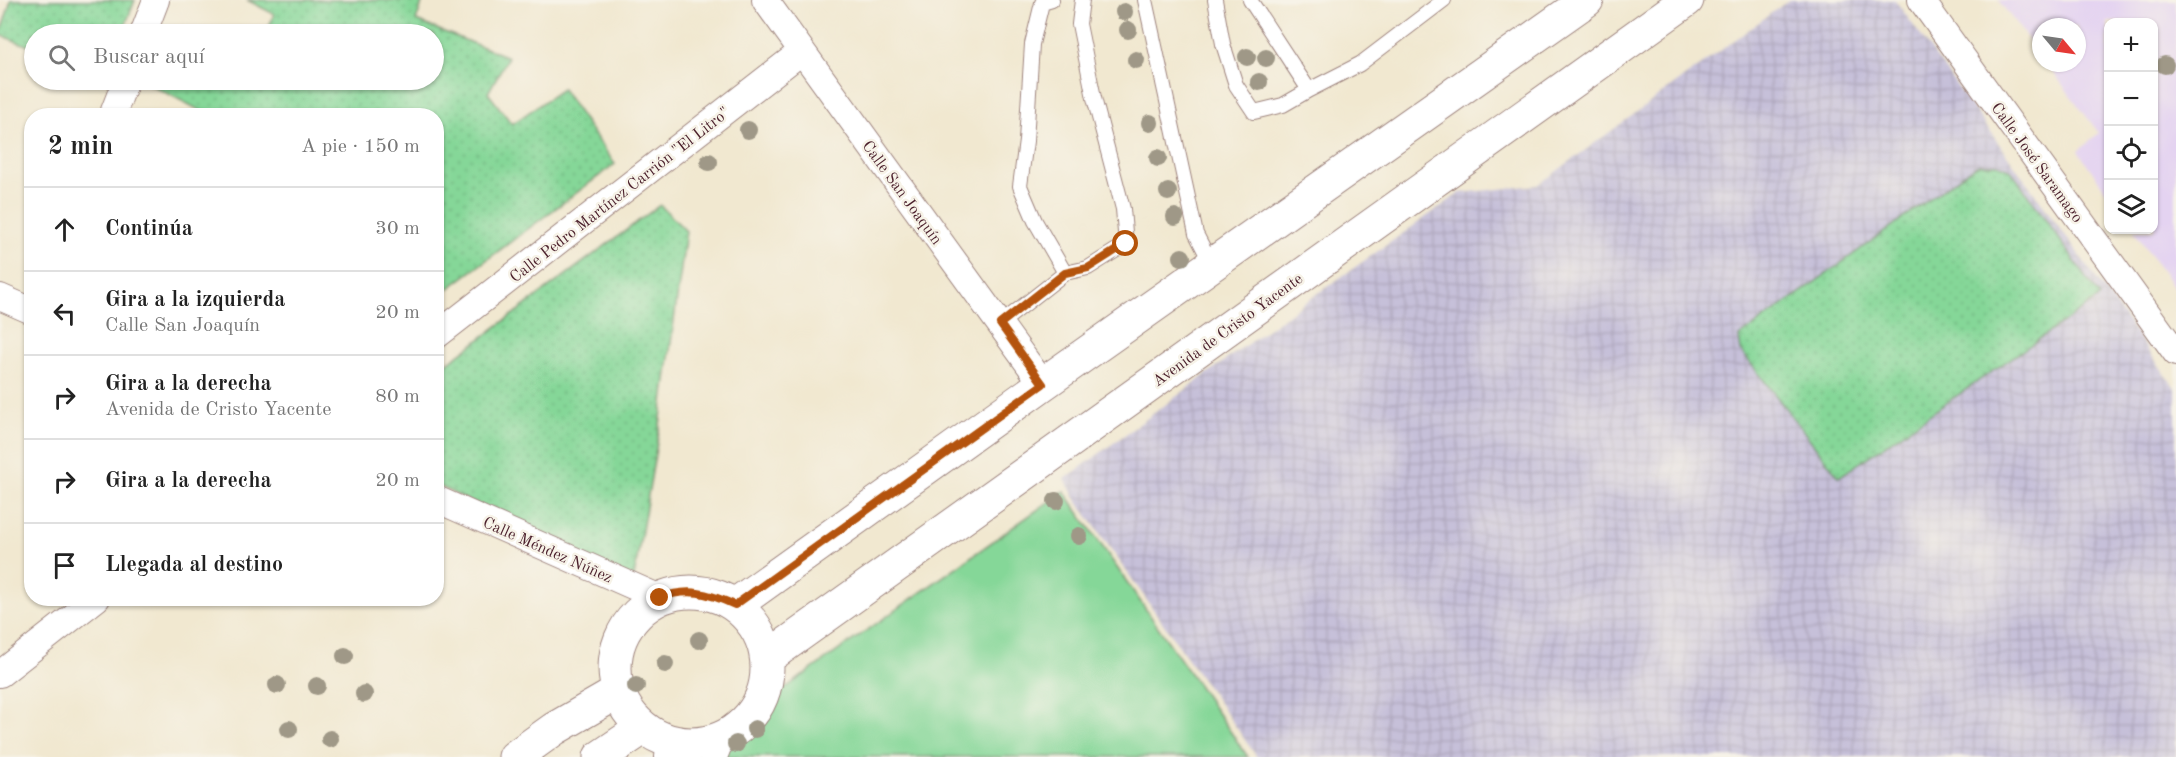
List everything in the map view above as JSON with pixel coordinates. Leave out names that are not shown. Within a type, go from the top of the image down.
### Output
[{"type":"main road","points":[[735,605],[1043,384],[1587,0]]},
{"type":"main road","name":"Avenida de Cristo Yacente","points":[[767,658],[1687,0]]},
{"type":"main road","points":[[600,757],[661,743],[717,748],[742,725],[759,703],[767,679],[767,658],[757,630],[735,605],[710,594],[693,592],[660,598],[642,610],[626,629],[616,655],[615,679],[618,692],[631,716],[661,743]]},
{"type":"main road","points":[[515,757],[554,729],[618,692]]},
{"type":"street","points":[[147,24],[156,0]]},
{"type":"street","name":"Calle San Joaquín","points":[[765,0],[1043,384]]},
{"type":"street","name":"Calle José Saramago","points":[[1921,0],[2176,353]]},
{"type":"street","name":"Calle Pedro Martínez Carrión \"El Litro\"","points":[[444,330],[801,52]]},
{"type":"street","points":[[115,108],[122,90]]},
{"type":"street","points":[[0,297],[24,308]]},
{"type":"street","name":"Calle Méndez Núñez","points":[[444,504],[660,598]]},
{"type":"street","points":[[0,674],[87,606]]},
{"type":"lane","points":[[1052,0],[1042,3],[1032,44],[1026,141],[1020,186],[1035,221],[1065,273]]},
{"type":"lane","points":[[1000,324],[1065,273],[1088,268],[1126,244],[1123,209],[1094,98],[1079,24],[1082,0]]},
{"type":"lane","points":[[1145,0],[1196,234],[1212,265]]},
{"type":"lane","points":[[1215,0],[1223,44],[1236,85],[1254,112],[1283,105],[1360,64],[1444,0]]},
{"type":"lane","points":[[1250,0],[1309,90]]},
{"type":"shaded area","points":[[1789,0],[1895,0],[2176,389],[2176,757],[1257,757],[1075,498],[1065,479],[1269,328],[1460,193],[1538,185]]},
{"type":"shaded area","points":[[1998,0],[2176,0],[2176,290],[2136,234],[2158,234],[2158,18],[2104,18],[2104,188],[2078,151],[2099,133],[2053,72],[2086,72],[2086,18],[2032,18],[2032,44]]},
{"type":"green space","points":[[11,0],[135,0],[126,24],[24,24],[24,44],[0,35]]},
{"type":"green space","points":[[247,0],[423,0],[416,21],[424,24],[270,24],[274,14]]},
{"type":"green space","points":[[444,32],[508,57],[488,93],[512,124],[562,89],[615,164],[444,292],[444,108],[195,108],[161,90],[444,90]]},
{"type":"green space","points":[[1978,164],[1997,164],[2010,169],[2100,297],[1839,477],[1741,351],[1739,337]]},
{"type":"green space","points":[[660,205],[686,231],[660,425],[633,583],[444,488],[444,366]]},
{"type":"green space","points":[[1064,491],[1248,757],[688,757]]},
{"type":"route","points":[[660,598],[693,592],[710,594],[735,605],[1043,384],[1000,324],[1065,273],[1088,268],[1126,244]]}]
